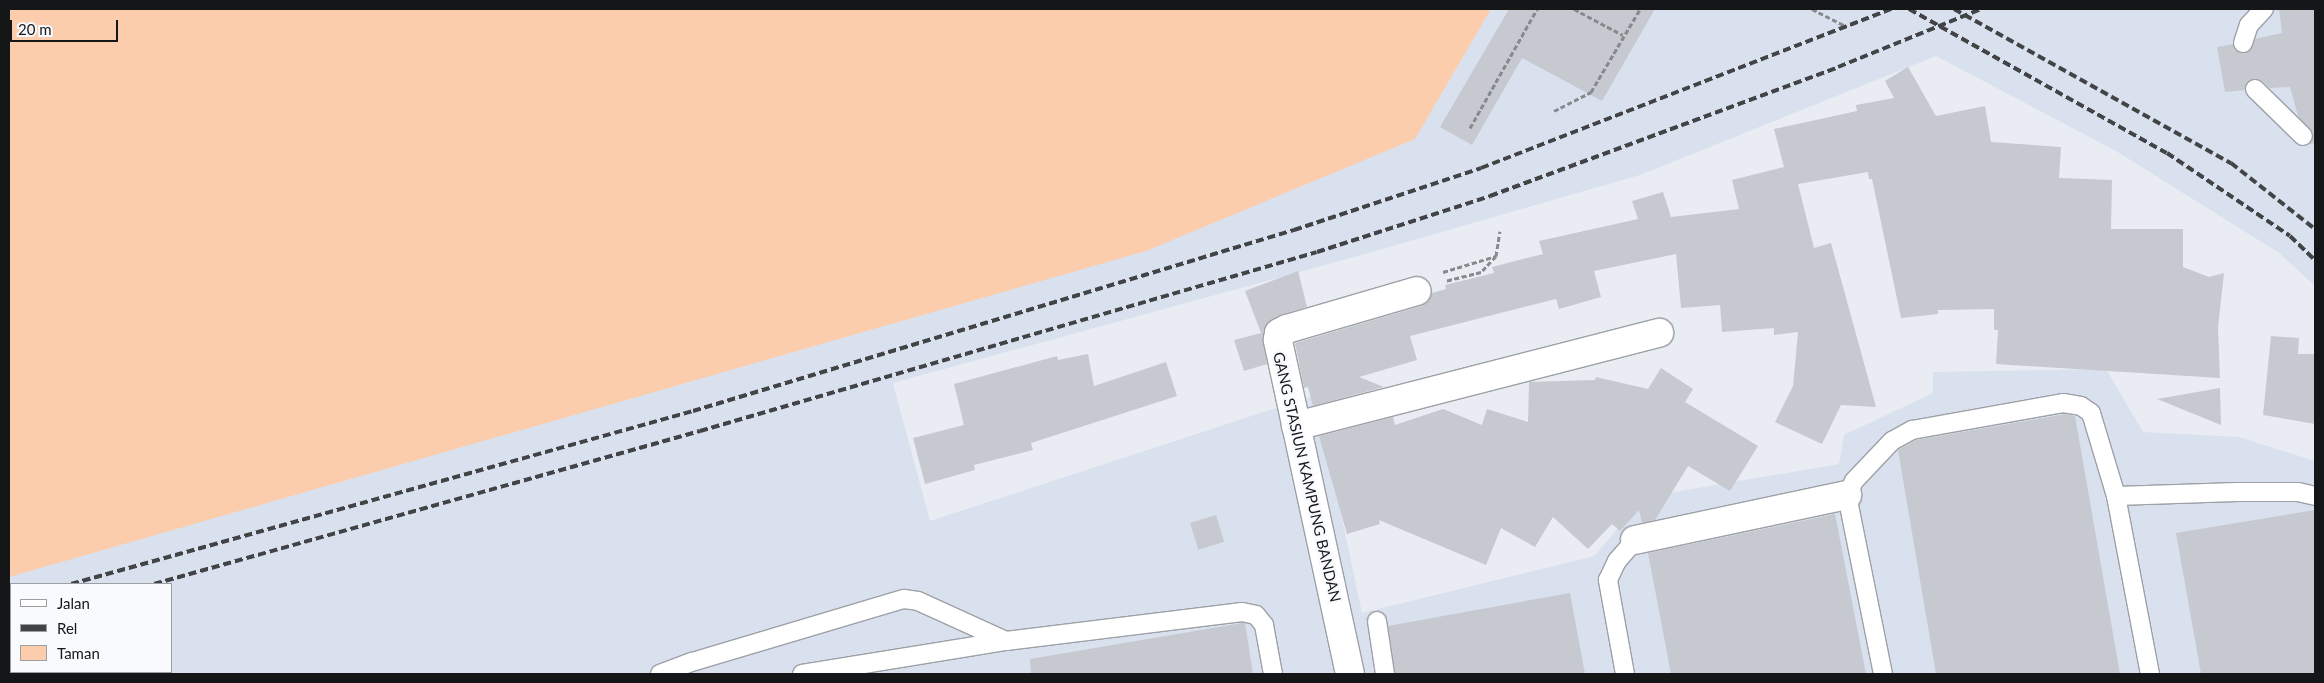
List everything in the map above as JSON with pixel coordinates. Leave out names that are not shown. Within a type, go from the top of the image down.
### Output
[{"type":"street","name":"GANG STASIUN KAMPUNG BANDAN","points":[[1350,674],[1278,352],[1279,333],[1417,291]]},
{"type":"street","points":[[1296,426],[1659,333]]},
{"type":"street","points":[[1635,540],[1847,495]]},
{"type":"lane","points":[[2243,42],[2250,25],[2264,9]]},
{"type":"lane","points":[[2255,90],[2303,136]]},
{"type":"lane","points":[[1883,674],[1847,495],[1854,480],[1892,441],[1912,430],[2063,403],[2081,406],[2091,413],[2116,496],[2150,674]]},
{"type":"lane","points":[[2116,496],[2237,492],[2298,492],[2315,496]]},
{"type":"lane","points":[[1625,674],[1608,580],[1617,561],[1635,540]]},
{"type":"lane","points":[[660,674],[693,668],[904,599],[918,601],[1006,641]]},
{"type":"lane","points":[[802,674],[1006,641],[1242,612],[1256,615],[1264,625],[1273,674]]},
{"type":"lane","points":[[1377,621],[1385,674]]},
{"type":"path","points":[[1470,128],[1537,9]]},
{"type":"path","points":[[1574,9],[1623,35]]},
{"type":"path","points":[[1554,111],[1591,92],[1640,9]]},
{"type":"path","points":[[1812,9],[1847,27]]},
{"type":"path","points":[[1417,291],[1481,272],[1496,256],[1500,231]]},
{"type":"path","points":[[1438,273],[1496,256]]},
{"type":"shaded area","points":[[9,9],[2315,9],[2315,286],[2279,253],[2116,151],[1936,56],[1640,175],[1358,256],[893,383],[930,521],[1316,395],[1362,613],[1594,556],[1645,497],[1839,464],[1844,435],[1933,393],[1933,372],[2106,369],[2143,432],[2239,437],[2315,461],[2315,674],[9,674]]},
{"type":"green space","points":[[9,9],[1491,9],[1415,139],[1146,251],[9,577]]},
{"type":"building","points":[[1509,9],[1655,9],[1602,101],[1522,58],[1472,145],[1440,127]]},
{"type":"building","points":[[2279,9],[2315,9],[2315,143],[2310,144],[2313,133],[2298,116],[2290,87],[2270,88],[2262,81],[2253,79],[2247,82],[2245,90],[2225,92],[2217,47],[2233,44],[2235,50],[2246,53],[2255,39],[2282,33]]},
{"type":"building","points":[[1908,67],[1936,116],[1985,106],[1991,142],[2061,147],[2059,178],[2112,180],[2111,229],[2183,229],[2183,267],[2209,277],[2224,273],[2218,327],[2220,378],[1996,364],[1998,330],[1994,330],[1994,309],[1938,310],[1938,314],[1901,318],[1872,179],[1869,179],[1868,172],[1798,184],[1814,248],[1831,243],[1876,407],[1841,405],[1822,444],[1775,422],[1793,386],[1798,332],[1774,335],[1774,328],[1722,332],[1720,305],[1681,308],[1676,254],[1594,271],[1601,297],[1559,309],[1556,299],[1410,336],[1417,360],[1359,377],[1384,387],[1313,406],[1308,387],[1304,388],[1295,343],[1421,306],[1429,301],[1432,293],[1446,289],[1445,285],[1494,273],[1492,267],[1543,254],[1539,241],[1638,219],[1632,201],[1663,192],[1671,217],[1739,209],[1732,180],[1784,167],[1774,129],[1857,111],[1856,105],[1894,98],[1885,81]]},
{"type":"building","points":[[1298,271],[1307,307],[1280,315],[1267,324],[1263,338],[1267,364],[1244,371],[1234,340],[1261,333],[1245,291]]},
{"type":"building","points":[[2271,336],[2299,338],[2298,354],[2315,354],[2315,424],[2263,415]]},
{"type":"building","points":[[1088,354],[1094,386],[1166,362],[1177,396],[1031,443],[1033,450],[974,465],[975,470],[925,484],[913,438],[964,425],[954,384],[1057,356],[1058,360]]},
{"type":"building","points":[[1661,368],[1693,389],[1685,402],[1758,446],[1730,491],[1688,466],[1655,520],[1642,523],[1639,510],[1620,531],[1612,524],[1588,549],[1553,517],[1535,547],[1501,528],[1486,565],[1379,520],[1380,524],[1347,534],[1319,436],[1393,417],[1395,425],[1443,409],[1482,425],[1487,409],[1528,422],[1529,382],[1595,380],[1596,377],[1648,389]]},
{"type":"building","points":[[2220,388],[2221,425],[2157,399]]},
{"type":"building","points":[[2066,414],[2075,416],[2120,674],[1936,674],[1898,450],[1916,440]]},
{"type":"building","points":[[2315,510],[2315,674],[2201,674],[2176,533]]},
{"type":"building","points":[[1835,514],[1866,674],[1671,674],[1648,553]]},
{"type":"building","points":[[1216,515],[1224,542],[1198,550],[1190,523]]},
{"type":"building","points":[[1570,593],[1585,674],[1395,674],[1388,626]]},
{"type":"building","points":[[1245,623],[1253,674],[1031,674],[1030,659]]},
{"type":"railway","points":[[75,583],[693,411],[1294,230],[1481,168],[1891,9]]},
{"type":"railway","points":[[1909,9],[2167,153],[2290,236],[2315,260]]},
{"type":"railway","points":[[1954,9],[2231,163],[2315,229]]},
{"type":"railway","points":[[158,583],[700,431],[1317,252],[1490,196],[1838,67],[1981,9]]}]
